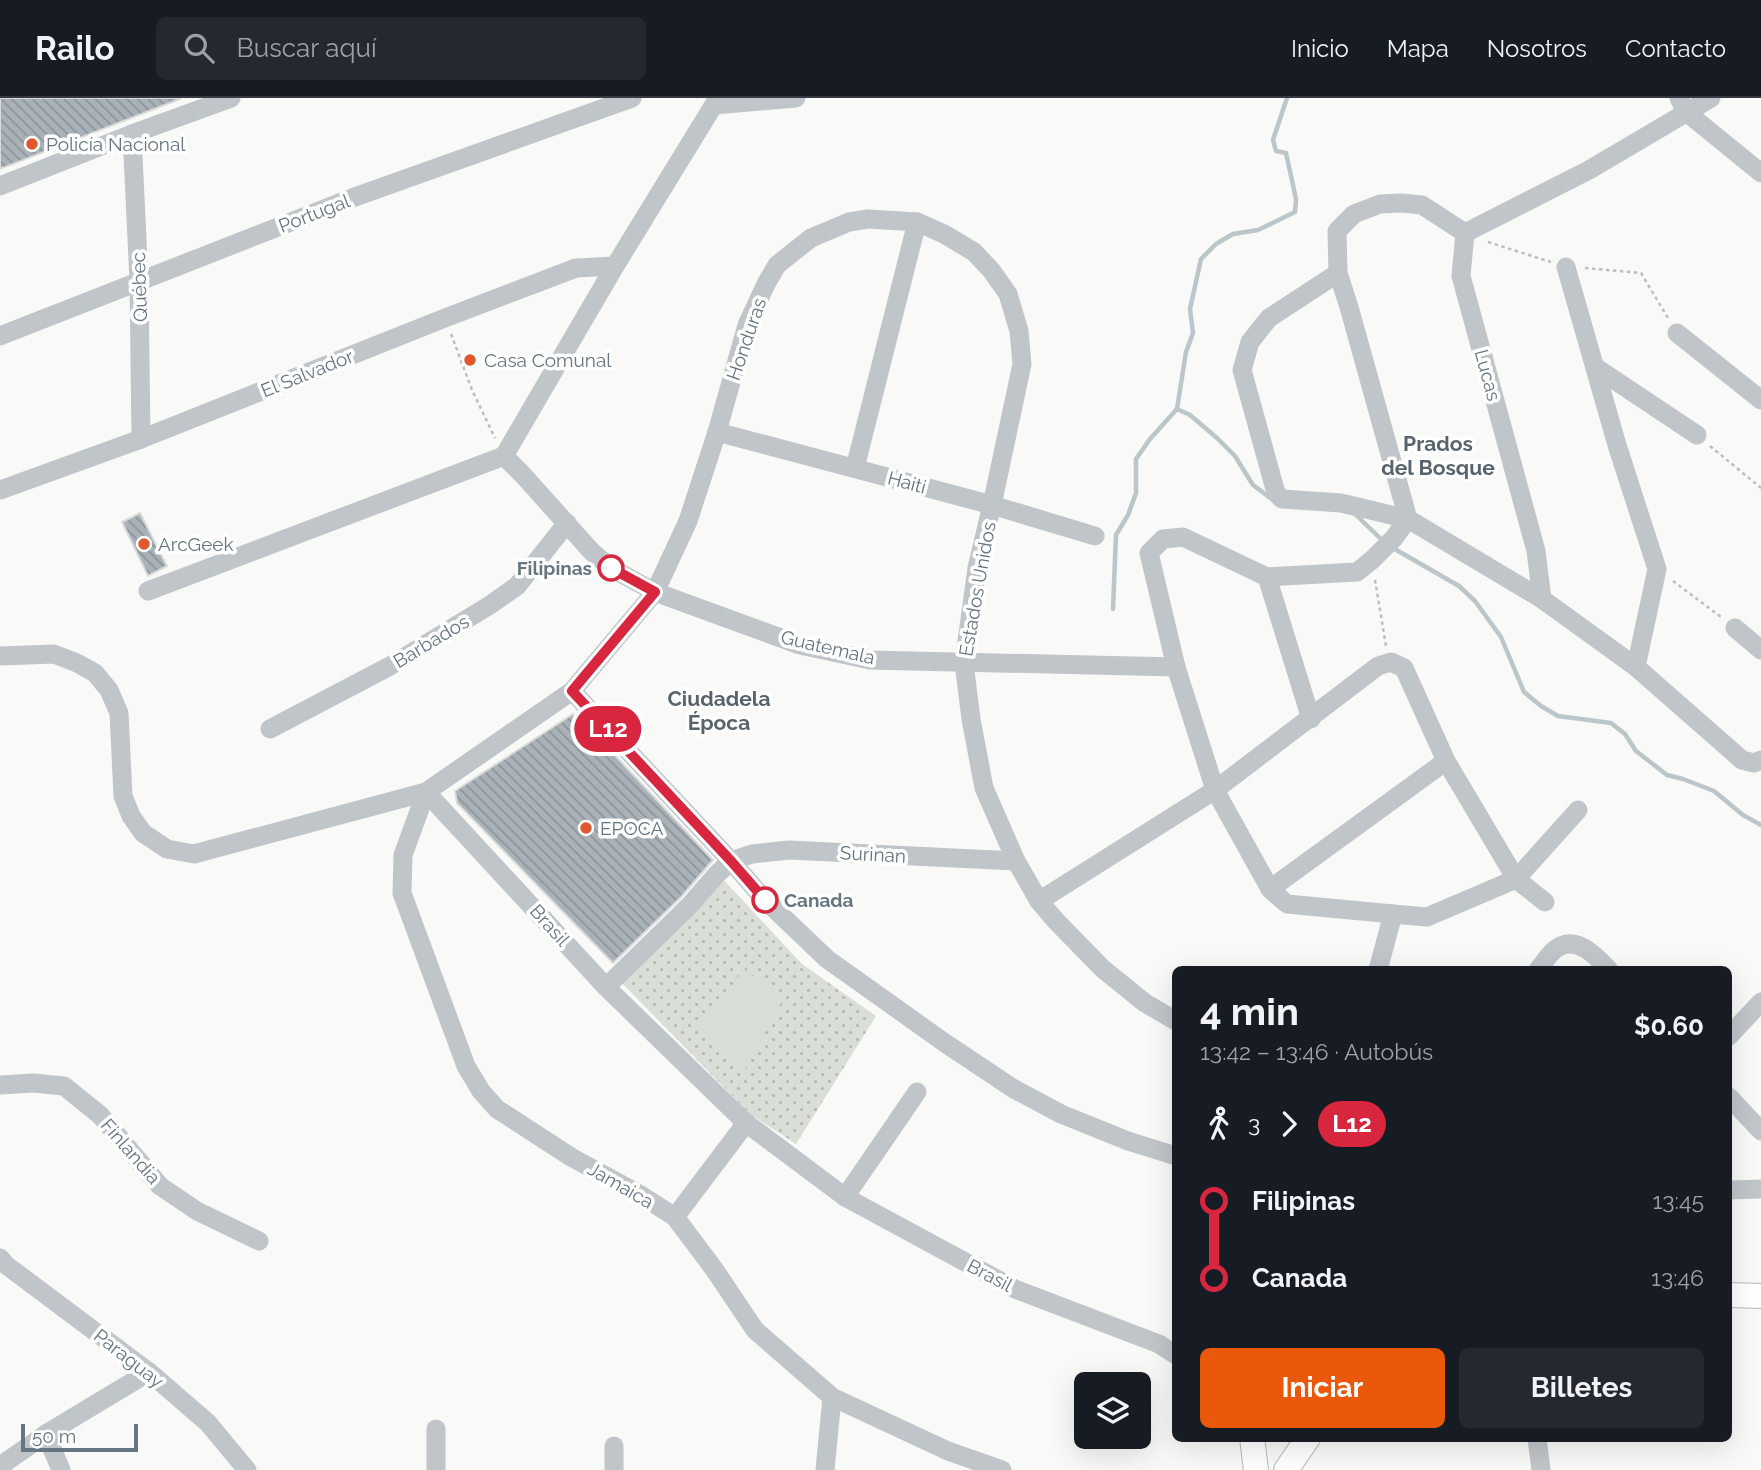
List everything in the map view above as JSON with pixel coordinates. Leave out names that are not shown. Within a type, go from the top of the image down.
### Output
[{"type":"main road","points":[[1732,1295],[1761,1296]]},
{"type":"main road","points":[[1732,1311],[1761,1310]]},
{"type":"main road","points":[[1252,1442],[1256,1470]]},
{"type":"main road","points":[[1286,1470],[1305,1442]]},
{"type":"street","points":[[0,186],[231,98]]},
{"type":"street","name":"Portugal","points":[[0,336],[352,198],[632,98]]},
{"type":"street","points":[[148,591],[504,456],[615,266],[716,102],[796,98]]},
{"type":"street","points":[[1408,519],[1338,273],[1337,231],[1354,214],[1380,204],[1422,205],[1465,233],[1589,170],[1682,105],[1711,98]]},
{"type":"street","points":[[1682,105],[1761,173]]},
{"type":"street","name":"Québec","points":[[132,134],[139,281],[141,439]]},
{"type":"street","name":"Honduras","points":[[426,792],[572,691],[655,592],[688,521],[717,432],[747,325],[777,265],[811,238],[849,222],[868,219],[917,222],[974,252],[1008,294]]},
{"type":"street","points":[[855,468],[917,222]]},
{"type":"street","name":"Lucas","points":[[1465,233],[1461,276],[1536,551],[1542,599]]},
{"type":"street","name":"El Salvador","points":[[0,490],[141,439],[576,268],[615,266]]},
{"type":"street","points":[[1566,267],[1617,445],[1657,569],[1636,667]]},
{"type":"street","points":[[1338,273],[1269,318],[1250,342],[1242,370],[1276,493],[1282,499],[1341,503],[1408,519],[1542,599],[1636,667],[1742,760],[1754,763],[1761,760]]},
{"type":"street","name":"Estados Unidos","points":[[1008,294],[1019,331],[1022,364],[977,568],[964,663],[984,788],[1016,861],[1039,901],[1103,970],[1145,1003],[1172,1019]]},
{"type":"street","points":[[1677,333],[1761,400]]},
{"type":"street","points":[[1595,367],[1697,435]]},
{"type":"street","name":"Haiti","points":[[717,432],[992,505],[1095,536]]},
{"type":"street","name":"Guatemala","points":[[504,456],[592,552],[611,568],[655,592],[800,645],[870,660],[1177,667]]},
{"type":"street","points":[[1408,519],[1394,538],[1364,566],[1267,577],[1183,537],[1163,539],[1149,553],[1177,667],[1215,790],[1270,889],[1287,904],[1427,916],[1516,879],[1578,810]]},
{"type":"street","name":"Barbados","points":[[270,729],[390,666],[491,606],[517,586],[567,523]]},
{"type":"street","points":[[1267,577],[1311,719]]},
{"type":"street","points":[[1735,628],[1761,650]]},
{"type":"street","points":[[0,656],[54,654],[95,673],[109,690],[119,713],[122,796],[143,833],[167,849],[194,853],[426,792]]},
{"type":"street","points":[[1039,901],[1215,790],[1378,666],[1391,662],[1404,668],[1446,761],[1516,879],[1545,902]]},
{"type":"street","points":[[572,691],[765,900],[827,959],[1014,1089],[1061,1114],[1128,1142],[1172,1155]]},
{"type":"street","points":[[1270,889],[1446,761]]},
{"type":"street","name":"Brasil","points":[[426,792],[606,987],[746,1123],[845,1197],[1015,1289],[1168,1344]]},
{"type":"street","name":"Jamaica","points":[[426,792],[403,855],[401,892],[466,1066],[496,1109],[571,1157],[675,1217],[755,1330],[832,1396],[948,1451],[1002,1470]]},
{"type":"street","name":"Surinan","points":[[731,861],[751,855],[789,850],[1016,861]]},
{"type":"street","points":[[606,987],[731,861]]},
{"type":"street","points":[[1379,966],[1393,914]]},
{"type":"street","points":[[1541,966],[1554,949],[1565,944],[1578,945],[1594,953],[1605,966]]},
{"type":"street","points":[[1732,1033],[1761,1002]]},
{"type":"street","name":"Finlandia","points":[[0,1085],[33,1083],[64,1086],[100,1115],[160,1186],[197,1211],[259,1241]]},
{"type":"street","points":[[845,1197],[917,1092]]},
{"type":"street","points":[[1732,1100],[1761,1131]]},
{"type":"street","points":[[675,1217],[746,1123]]},
{"type":"street","points":[[1732,1190],[1761,1189]]},
{"type":"street","name":"Paraguay","points":[[2,1264],[149,1372],[208,1423],[247,1470]]},
{"type":"street","points":[[0,1466],[46,1434],[149,1372]]},
{"type":"street","points":[[825,1470],[832,1396]]},
{"type":"street","points":[[436,1429],[436,1470]]},
{"type":"street","points":[[46,1434],[61,1470]]},
{"type":"street","points":[[1538,1442],[1541,1470]]},
{"type":"street","points":[[614,1446],[614,1470]]},
{"type":"path","points":[[1465,233],[1566,267],[1641,273],[1677,333]]},
{"type":"path","points":[[445,318],[472,390],[504,456]]},
{"type":"path","points":[[1697,435],[1761,488]]},
{"type":"path","points":[[1364,566],[1391,662]]},
{"type":"path","points":[[1657,569],[1735,628]]},
{"type":"shaded area","points":[[721,877],[802,964],[876,1016],[796,1144],[750,1114],[620,981]]},
{"type":"shaded area","points":[[744,969],[783,999],[745,1070],[700,1028]]},
{"type":"building","name":"Policía Nacional","points":[[0,98],[180,98],[180,99],[0,169]]},
{"type":"building","name":"ArcGeek","points":[[140,513],[167,566],[148,576],[122,522]]},
{"type":"building","name":"EPOCA","points":[[573,714],[713,860],[681,897],[613,963],[457,803],[455,791]]},
{"type":"waterway","points":[[1269,497],[1253,485],[1235,456],[1217,438],[1190,415],[1177,409],[1186,352],[1193,333],[1190,309],[1201,259],[1216,244],[1233,234],[1258,230],[1295,212],[1296,199],[1286,153],[1276,151],[1273,140],[1287,98]]},
{"type":"waterway","points":[[1113,609],[1116,535],[1128,515],[1136,493],[1136,459],[1177,409]]},
{"type":"waterway","points":[[1354,513],[1383,541]]},
{"type":"waterway","points":[[1393,548],[1459,586],[1475,601],[1501,637],[1524,692],[1541,706],[1558,716],[1611,723],[1625,734],[1636,751],[1667,775],[1714,791],[1743,815],[1761,825]]},
{"type":"bus line","name":"L12","points":[[611,568],[655,592],[572,691],[765,900]]},
{"type":"place","name":"Policía Nacional","points":[[32,144]]},
{"type":"place","name":"Casa Comunal","points":[[470,360]]},
{"type":"place","name":"ArcGeek","points":[[144,544]]},
{"type":"place","name":"Filipinas","points":[[611,568]]},
{"type":"place","name":"EPOCA","points":[[586,828]]},
{"type":"place","name":"Canada","points":[[765,900]]},
{"type":"district","name":"Prados del Bosque","points":[[1438,455]]},
{"type":"district","name":"Ciudadela Época","points":[[719,710]]}]
